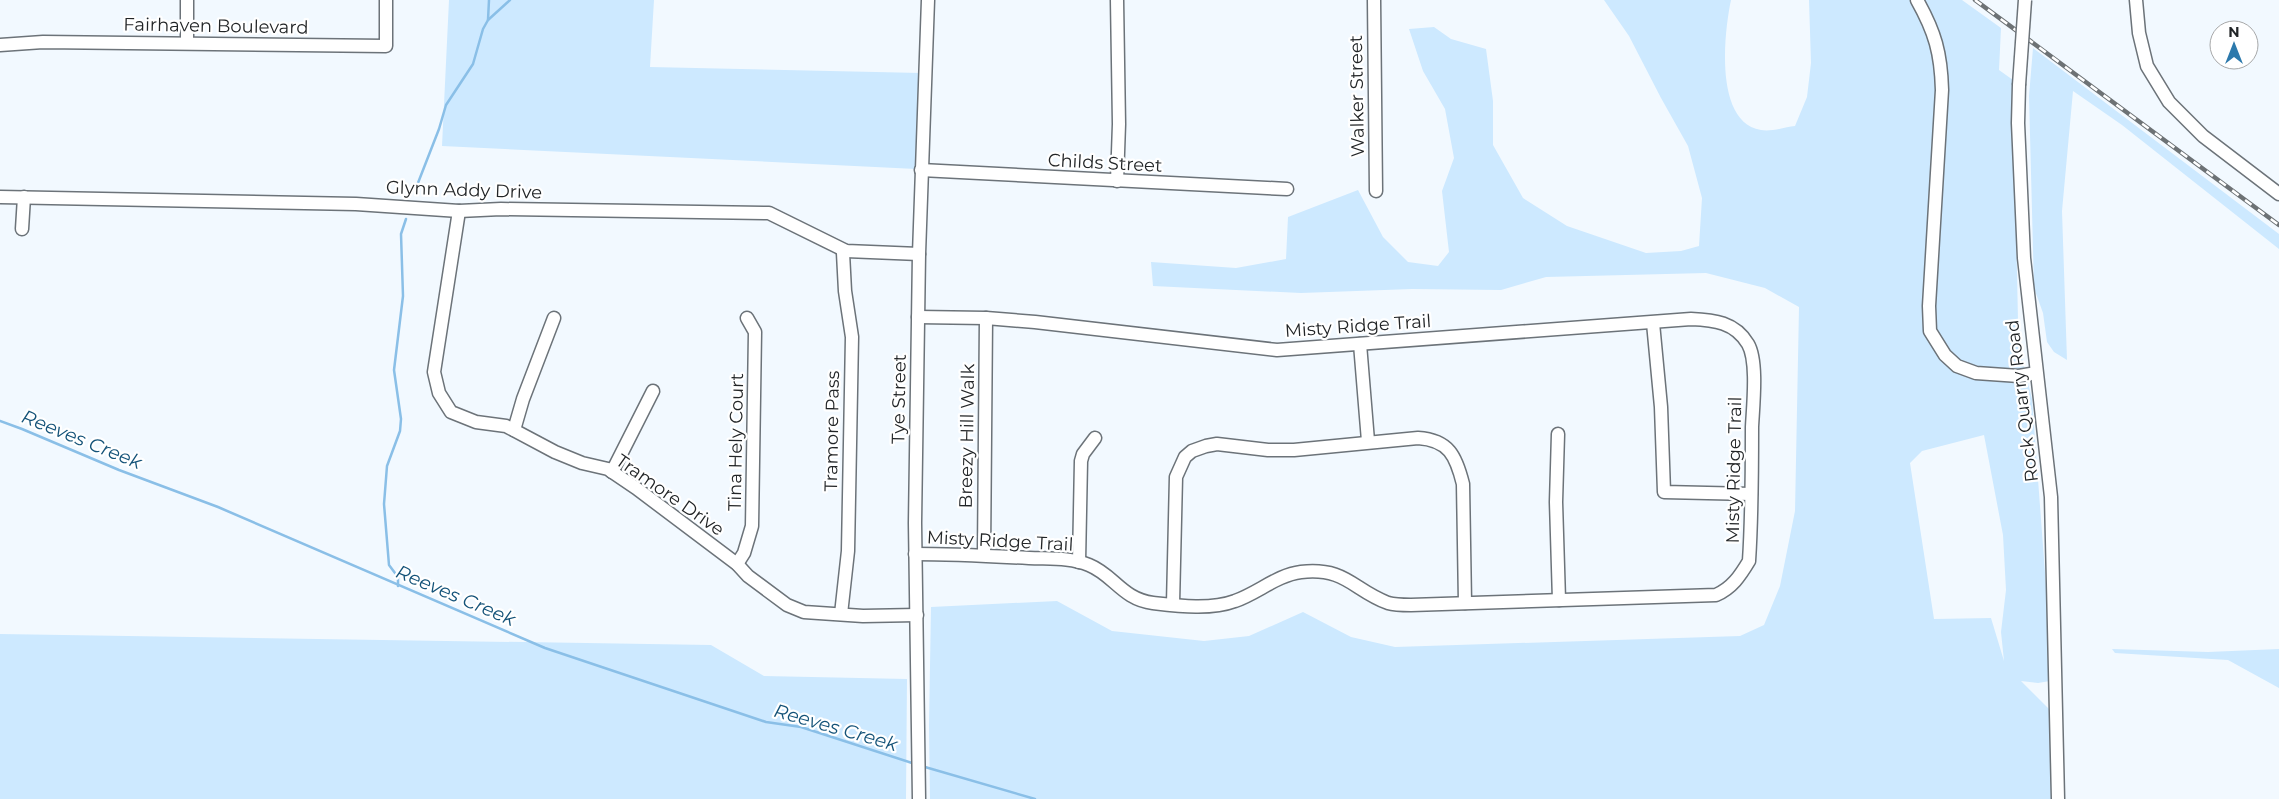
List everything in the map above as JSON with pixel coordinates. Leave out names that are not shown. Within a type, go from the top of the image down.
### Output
[{"type":"street","points":[[187,0],[187,43]]},
{"type":"street","name":"Fairhaven Boulevard","points":[[0,45],[44,42],[386,46],[386,0]]},
{"type":"street","name":"Tye Street","points":[[919,799],[915,554],[919,254],[928,0]]},
{"type":"street","points":[[1117,0],[1119,124],[1117,181]]},
{"type":"street","name":"Walker Street","points":[[1374,0],[1376,191]]},
{"type":"street","points":[[1917,0],[1937,40],[1941,64],[1942,90],[1929,306],[1930,331],[1945,355],[1958,366],[1976,374],[2019,376],[2036,374]]},
{"type":"street","name":"Rock Quarry Road","points":[[2026,0],[2018,123],[2024,258],[2051,497],[2058,799]]},
{"type":"street","points":[[2136,0],[2139,33],[2147,66],[2169,102],[2203,136],[2279,194]]},
{"type":"street","name":"Childs Street","points":[[922,170],[1287,189]]},
{"type":"street","name":"Glynn Addy Drive","points":[[0,197],[356,204],[459,211],[502,209],[769,212],[846,251],[919,254]]},
{"type":"street","points":[[22,229],[24,197]]},
{"type":"street","name":"Tramore Drive","points":[[459,211],[434,372],[439,394],[451,412],[476,422],[506,426],[555,452],[612,472],[737,564],[748,576],[787,605],[804,612],[917,614]]},
{"type":"street","name":"Tramore Pass","points":[[842,614],[848,551],[852,337],[845,291],[843,253],[846,251]]},
{"type":"street","name":"Misty Ridge Trail","points":[[915,554],[984,554],[1079,562],[1091,565],[1126,594],[1140,601],[1173,604],[1218,606],[1253,594],[1281,577],[1301,572],[1330,572],[1349,580],[1390,603],[1411,605],[1702,597],[1716,595],[1726,590],[1739,579],[1749,561],[1753,361],[1748,344],[1729,324],[1715,320],[1691,319],[1277,350],[986,318],[918,317]]},
{"type":"street","points":[[514,430],[523,399],[554,318]]},
{"type":"street","name":"Tina Hely Court","points":[[737,564],[744,553],[752,526],[754,499],[755,332],[747,318]]},
{"type":"street","name":"Breezy Hill Walk","points":[[984,554],[986,318]]},
{"type":"street","points":[[1653,323],[1660,407],[1664,492],[1751,494]]},
{"type":"street","points":[[1360,344],[1368,441]]},
{"type":"street","points":[[612,472],[653,391]]},
{"type":"street","points":[[1558,434],[1556,502],[1559,600]]},
{"type":"street","points":[[1079,562],[1081,461],[1083,454],[1095,438]]},
{"type":"street","points":[[1173,604],[1176,478],[1185,457],[1192,451],[1217,444],[1268,450],[1294,450],[1368,441],[1434,439],[1452,453],[1458,465],[1463,484],[1465,603]]},
{"type":"shaded area","points":[[449,0],[654,0],[650,67],[921,73],[916,169],[442,146]]},
{"type":"shaded area","points":[[1604,0],[1731,0],[1725,54],[1729,94],[1736,111],[1746,123],[1761,130],[1769,130],[1795,126],[1807,97],[1811,63],[1809,0],[1962,0],[2001,28],[1999,70],[2013,80],[2018,321],[2021,354],[2032,399],[2051,653],[2050,681],[2038,683],[2021,681],[2050,710],[2052,799],[930,799],[931,607],[1057,601],[1112,631],[1204,641],[1249,636],[1303,612],[1351,637],[1395,647],[1740,636],[1764,625],[1780,586],[1795,511],[1799,307],[1765,288],[1706,273],[1546,277],[1501,290],[1412,289],[1301,293],[1153,286],[1151,262],[1236,268],[1286,259],[1288,217],[1358,190],[1383,237],[1408,262],[1438,266],[1449,252],[1442,191],[1454,158],[1445,109],[1423,71],[1409,29],[1434,27],[1451,39],[1486,49],[1493,101],[1493,145],[1523,198],[1567,226],[1646,253],[1681,251],[1699,246],[1702,198],[1688,146],[1629,36]],"holes":[[[1984,435],[2003,535],[2006,590],[2001,632],[2004,661],[1991,618],[1934,619],[1910,463],[1922,451]]]},
{"type":"shaded area","points":[[2033,48],[2279,234],[2279,249],[2122,125],[2073,91],[2062,211],[2067,360],[2054,352],[2047,342],[2043,313],[2034,288],[2029,96]]},
{"type":"shaded area","points":[[0,634],[711,645],[764,676],[907,679],[906,799],[0,799]]},
{"type":"shaded area","points":[[2112,649],[2208,652],[2279,649],[2279,688],[2228,660],[2115,653]]},
{"type":"waterway","points":[[488,20],[489,0]]},
{"type":"waterway","points":[[416,188],[439,129],[446,105],[473,64],[483,29],[488,20],[510,0]]},
{"type":"waterway","points":[[398,586],[398,577],[389,565],[384,504],[387,466],[400,431],[401,419],[394,370],[403,296],[401,234],[406,219]]},
{"type":"waterway","name":"Reeves Creek","points":[[0,421],[119,470],[218,507],[545,648],[766,722],[801,727],[912,763]]},
{"type":"waterway","name":"Reeves Creek","points":[[925,767],[1035,799]]},
{"type":"railway","points":[[1975,0],[2279,225]]}]
